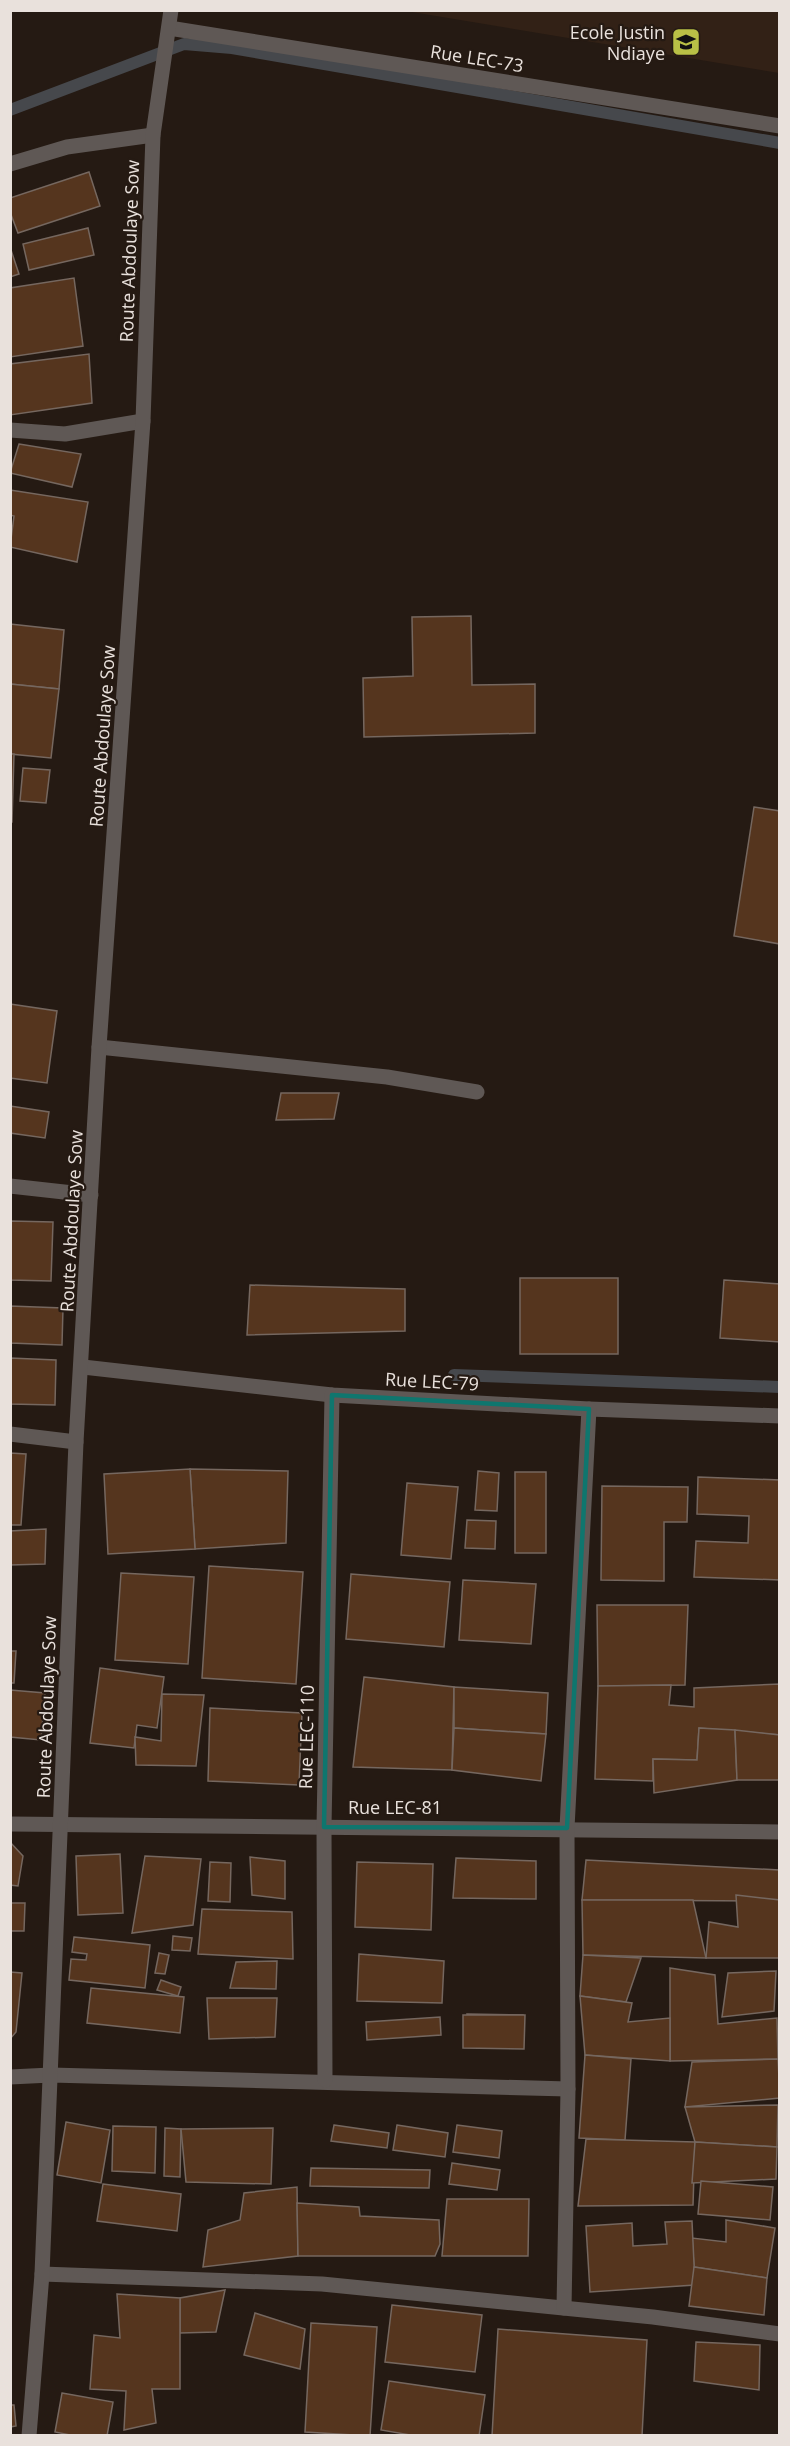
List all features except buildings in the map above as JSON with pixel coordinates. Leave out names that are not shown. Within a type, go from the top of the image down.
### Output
[{"type":"street","name":"Route Abdoulaye Sow","points":[[29,2436],[42,2274],[76,1442],[83,1367],[99,1047],[143,421],[153,135],[171,10]]},
{"type":"street","name":"Rue LEC-73","points":[[169,28],[780,126]]},
{"type":"street","points":[[10,164],[67,147],[153,135]]},
{"type":"street","points":[[10,430],[65,435],[143,421]]},
{"type":"street","points":[[99,1047],[387,1077],[477,1092]]},
{"type":"street","points":[[10,1186],[91,1195]]},
{"type":"street","name":"Rue LEC-79","points":[[83,1367],[332,1395],[589,1409],[780,1416]]},
{"type":"street","name":"Rue LEC-110","points":[[325,2080],[324,1827],[332,1395]]},
{"type":"street","points":[[564,2308],[568,2089],[567,1828],[589,1409]]},
{"type":"street","points":[[10,1434],[76,1442]]},
{"type":"street","name":"Rue LEC-81","points":[[10,1824],[780,1832]]},
{"type":"street","points":[[10,2077],[51,2075],[325,2080],[568,2089]]},
{"type":"street","points":[[42,2274],[322,2284],[564,2308],[780,2334]]},
{"type":"highlighted area","points":[[332,1395],[589,1409],[567,1828],[324,1827]]},
{"type":"shaded area","name":"Ecole Justin Ndiaye","points":[[406,11],[779,11],[779,73]]},
{"type":"waterway","points":[[10,110],[184,44],[232,48],[780,143]]},
{"type":"waterway","points":[[454,1375],[780,1387]]},
{"type":"place","name":"Ecole Justin Ndiaye","points":[[686,42]]}]
